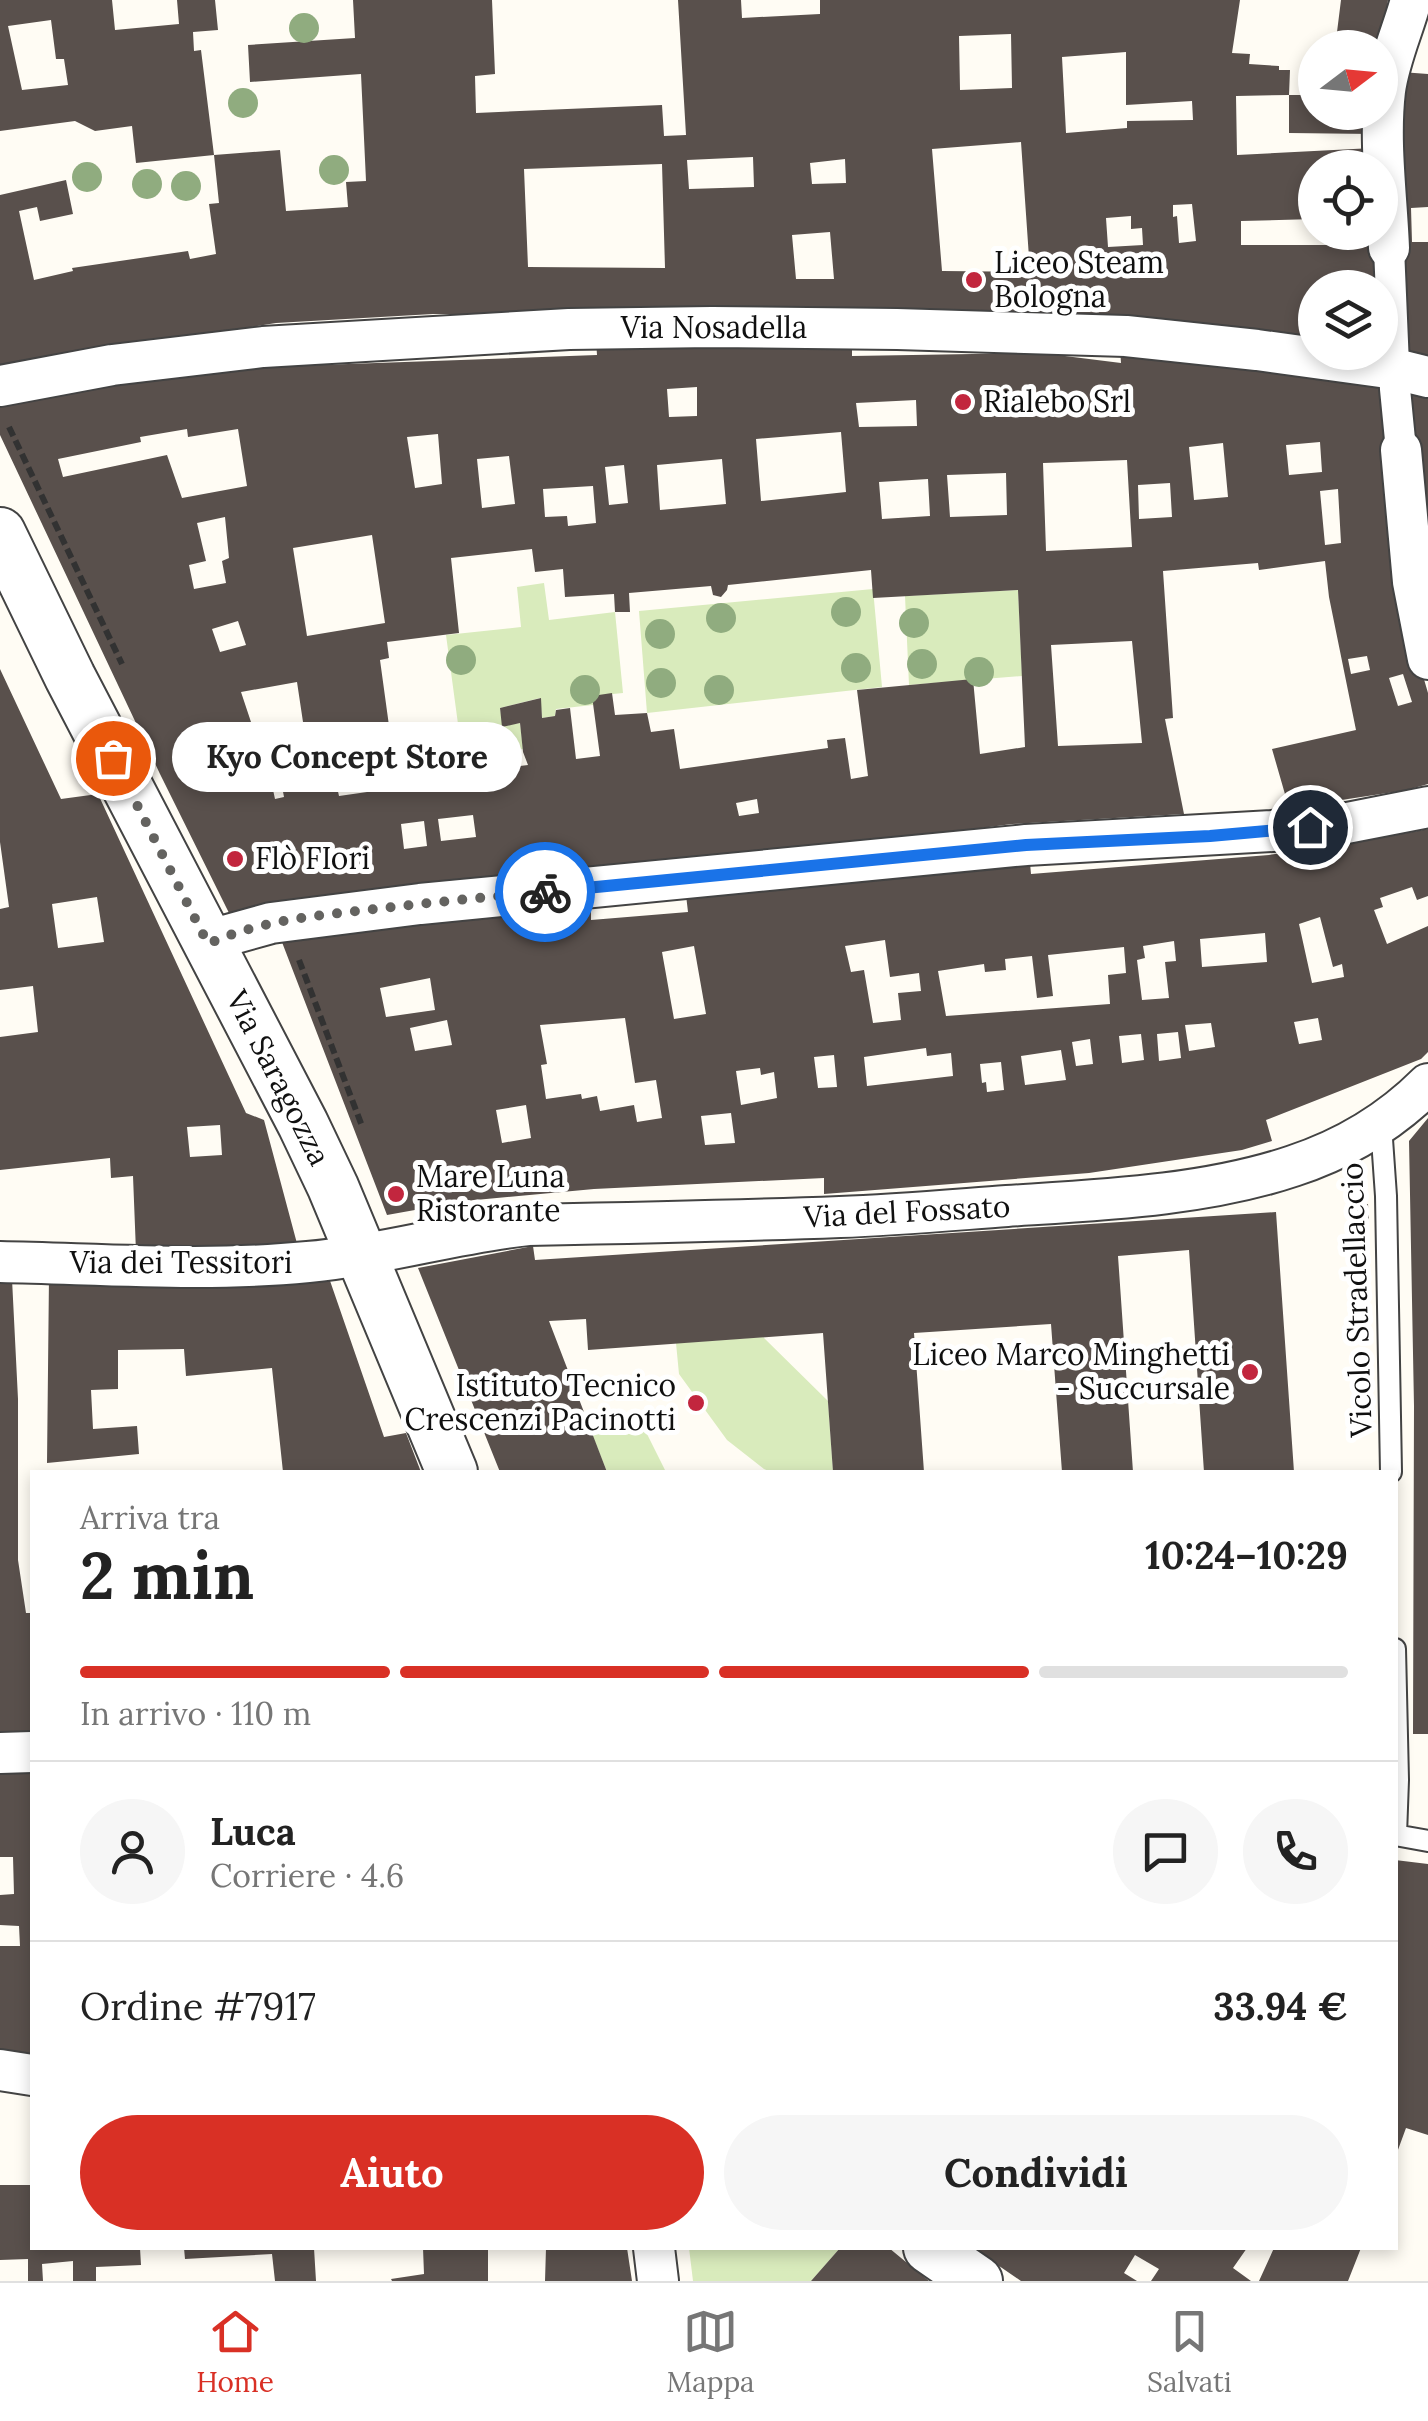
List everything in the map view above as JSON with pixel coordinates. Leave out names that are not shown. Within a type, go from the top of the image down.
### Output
[{"type":"street","points":[[1385,150],[1385,89],[1396,39],[1411,0]]},
{"type":"street","points":[[1389,250],[1412,373],[1402,450],[1413,582],[1428,659]]},
{"type":"street","name":"Via Nosadella","points":[[4,405],[112,364],[263,346],[570,329],[897,329],[1126,336],[1412,373]]},
{"type":"street","name":"Via Saragozza","points":[[0,533],[70,677],[303,1124],[451,1470]]},
{"type":"street","points":[[208,944],[258,926],[344,912],[1026,845],[1272,831],[1348,823],[1428,807]]},
{"type":"street","name":"Via del Fossato","points":[[362,1256],[480,1230],[528,1225],[844,1217],[1084,1201],[1190,1189],[1251,1178],[1330,1152],[1380,1125],[1428,1084]]},
{"type":"street","name":"Via dei Tessitori","points":[[0,1262],[248,1267],[362,1256]]},
{"type":"street","points":[[0,1753],[30,1752]]},
{"type":"street","points":[[0,2070],[30,2074]]},
{"type":"street","points":[[654,2250],[658,2281]]},
{"type":"street","points":[[932,2250],[977,2281]]},
{"type":"lane","name":"Vicolo Stradellaccio","points":[[1380,1125],[1386,1196],[1391,1470]]},
{"type":"lane","points":[[1398,1836],[1428,1841]]},
{"type":"path","points":[[4,405],[127,673]]},
{"type":"path","points":[[294,945],[368,1142]]},
{"type":"green space","points":[[544,583],[549,620],[615,612],[623,693],[593,696],[593,705],[556,709],[555,716],[542,718],[540,698],[500,708],[503,726],[520,723],[523,749],[395,768],[390,733],[458,724],[446,635],[521,627],[517,587]]},
{"type":"green space","points":[[873,589],[882,687],[647,713],[639,611]]},
{"type":"green space","points":[[1018,590],[1022,676],[909,685],[905,596]]},
{"type":"green space","points":[[763,1337],[828,1401],[833,1470],[766,1470],[727,1440],[679,1374],[676,1343]]},
{"type":"green space","points":[[640,1420],[665,1470],[606,1470],[592,1434]]},
{"type":"green space","points":[[689,2250],[838,2250],[811,2281],[693,2281]]},
{"type":"building","points":[[0,0],[112,0],[115,30],[179,24],[177,0],[215,0],[218,30],[193,32],[194,51],[201,50],[214,155],[136,163],[132,126],[95,131],[75,121],[0,131]],"holes":[[[51,20],[56,59],[64,59],[68,85],[22,90],[8,26]]]},
{"type":"building","points":[[353,0],[492,0],[495,74],[475,76],[476,113],[662,105],[664,136],[686,135],[678,0],[741,0],[742,18],[820,14],[820,0],[1240,0],[1232,53],[1250,54],[1249,64],[1290,70],[1289,95],[1236,96],[1237,155],[1298,152],[1298,219],[1241,221],[1241,245],[1379,250],[1380,270],[1298,270],[1298,343],[875,314],[433,314],[276,323],[0,367],[0,195],[66,180],[73,214],[40,221],[37,207],[19,211],[34,280],[73,271],[72,268],[188,251],[190,259],[216,254],[209,204],[219,203],[214,155],[280,150],[286,211],[348,207],[346,182],[366,181],[361,74],[250,82],[248,45],[355,38]],"holes":[[[1011,34],[1012,88],[960,90],[959,36]],[[1126,52],[1126,105],[1192,101],[1193,120],[1127,121],[1127,128],[1066,133],[1062,57]],[[1021,142],[1030,272],[942,271],[932,149]],[[753,157],[754,187],[689,189],[687,160]],[[845,159],[846,183],[812,184],[810,163]],[[662,164],[665,268],[528,267],[524,169]],[[1192,204],[1196,241],[1179,243],[1173,205]],[[1131,216],[1131,229],[1142,228],[1143,245],[1108,247],[1106,218]],[[830,232],[834,279],[796,279],[792,235]]]},
{"type":"building","points":[[1341,0],[1388,0],[1384,30],[1337,30]]},
{"type":"building","points":[[1401,72],[1428,74],[1428,207],[1411,208],[1412,242],[1428,242],[1428,360],[1405,355]]},
{"type":"building","points":[[1289,95],[1298,95],[1298,130],[1373,130],[1373,134],[1289,133]]},
{"type":"building","points":[[852,339],[852,356],[1041,353],[1121,363],[1120,348],[1386,382],[1421,669],[1428,693],[1428,784],[1289,808],[1272,749],[1356,730],[1325,561],[1259,570],[1258,563],[1163,571],[1173,718],[1165,719],[1184,814],[1012,824],[875,842],[313,899],[229,913],[0,435],[0,402],[61,388],[264,367],[597,355],[596,340]],"holes":[[[697,387],[697,416],[669,417],[667,389]],[[916,400],[917,426],[859,427],[856,403]],[[187,429],[188,437],[238,429],[247,486],[182,498],[167,455],[63,477],[58,459]],[[841,432],[846,492],[761,501],[756,439]],[[438,434],[442,484],[415,488],[407,437]],[[1320,442],[1322,472],[1289,475],[1286,445]],[[1223,443],[1228,497],[1194,500],[1189,447]],[[509,456],[515,504],[482,508],[477,459]],[[722,459],[726,504],[660,510],[657,465]],[[1127,460],[1132,547],[1046,551],[1043,463]],[[624,465],[628,503],[609,505],[605,467]],[[1006,473],[1007,515],[950,517],[947,475]],[[928,479],[930,516],[882,519],[879,482]],[[1170,483],[1172,517],[1139,519],[1138,485]],[[593,486],[596,523],[568,526],[567,516],[545,517],[543,489]],[[1338,489],[1341,543],[1325,545],[1320,491]],[[225,517],[229,558],[222,561],[226,583],[194,589],[189,565],[206,561],[197,523]],[[372,535],[385,623],[307,636],[293,548]],[[532,549],[535,572],[563,569],[565,597],[614,594],[615,612],[630,612],[629,593],[711,586],[713,595],[721,597],[728,585],[871,570],[873,598],[1018,590],[1025,747],[980,754],[973,679],[857,690],[868,776],[851,779],[845,738],[827,740],[828,748],[680,769],[674,729],[651,732],[647,713],[615,715],[612,693],[592,696],[600,756],[576,759],[570,708],[542,718],[541,698],[500,708],[502,727],[520,723],[528,765],[520,766],[518,750],[372,771],[374,791],[339,796],[335,778],[346,775],[338,740],[390,733],[380,660],[389,658],[387,642],[459,633],[451,558]],[[238,621],[246,645],[220,652],[212,629]],[[1132,641],[1142,743],[1058,746],[1051,645]],[[1367,656],[1370,670],[1351,674],[1348,659]],[[1403,674],[1412,702],[1398,706],[1389,678]],[[297,682],[303,722],[254,731],[241,692]],[[275,749],[284,797],[275,799],[272,785],[263,786],[257,753]],[[757,799],[759,813],[739,816],[736,803]],[[473,815],[476,837],[441,841],[438,819]],[[424,821],[427,846],[404,849],[401,824]]]},
{"type":"building","points":[[1404,391],[1428,396],[1428,587]]},
{"type":"building","points":[[0,669],[61,799],[98,794],[246,1113],[264,1120],[299,1251],[136,1252],[133,1176],[111,1178],[110,1158],[0,1170],[0,1037],[38,1032],[33,986],[0,990],[0,909],[9,907],[0,842]],"holes":[[[97,897],[104,942],[58,948],[52,904]],[[220,1125],[222,1155],[190,1157],[187,1127]]]},
{"type":"building","points":[[1428,829],[1428,896],[1417,900],[1412,887],[1380,898],[1383,907],[1374,910],[1387,944],[1428,926],[1428,1052],[1421,1059],[1266,1120],[1272,1141],[1242,1150],[1089,1173],[824,1194],[824,1178],[594,1189],[465,1201],[387,1215],[280,937],[591,906],[591,920],[688,912],[686,895],[1030,863],[1031,874],[1269,855]],"holes":[[[1320,917],[1333,967],[1342,964],[1344,977],[1312,983],[1299,924]],[[1265,933],[1267,962],[1202,967],[1200,939]],[[885,940],[890,977],[919,973],[921,991],[898,993],[901,1020],[873,1023],[864,970],[851,972],[845,946]],[[1174,941],[1176,961],[1165,962],[1169,998],[1142,1000],[1137,960],[1145,958],[1143,946]],[[694,946],[706,1014],[674,1019],[662,952]],[[1124,947],[1126,973],[1108,975],[1110,1004],[946,1016],[938,971],[984,964],[985,972],[1006,970],[1005,959],[1032,956],[1037,998],[1053,996],[1048,955]],[[430,978],[435,1010],[386,1017],[380,988]],[[625,1018],[635,1083],[656,1080],[662,1118],[637,1122],[634,1105],[600,1111],[597,1096],[546,1099],[541,1065],[547,1064],[540,1025]],[[1318,1018],[1322,1040],[1299,1044],[1294,1022]],[[447,1020],[452,1045],[415,1051],[410,1028]],[[1211,1023],[1215,1047],[1189,1051],[1185,1025]],[[1178,1032],[1181,1058],[1159,1061],[1157,1034]],[[1141,1034],[1144,1060],[1122,1063],[1119,1036]],[[1090,1039],[1093,1064],[1076,1066],[1072,1042]],[[926,1048],[927,1056],[951,1053],[953,1076],[867,1086],[864,1057]],[[1061,1050],[1066,1080],[1025,1085],[1021,1056]],[[834,1055],[837,1087],[818,1088],[814,1057]],[[1001,1062],[1004,1090],[987,1092],[986,1082],[982,1083],[980,1064]],[[760,1068],[761,1075],[774,1072],[777,1098],[741,1105],[736,1071]],[[526,1105],[531,1138],[502,1143],[496,1110]],[[731,1113],[735,1143],[705,1145],[701,1116]]]},
{"type":"building","points":[[1428,1118],[1428,1734],[1413,1734],[1414,1406],[1409,1141]]},
{"type":"building","points":[[1368,1204],[1369,1224],[1349,1225],[1348,1206]]},
{"type":"building","points":[[1276,1212],[1294,1470],[1204,1470],[1189,1250],[1118,1256],[1133,1470],[1062,1470],[1051,1324],[914,1333],[924,1470],[833,1470],[823,1333],[588,1350],[586,1319],[549,1321],[606,1470],[499,1470],[418,1268],[533,1246],[535,1260]]},
{"type":"building","points":[[328,1275],[384,1437],[406,1433],[420,1470],[283,1470],[272,1368],[186,1376],[184,1349],[118,1350],[118,1389],[91,1390],[93,1429],[137,1426],[139,1454],[47,1463],[49,1276]]},
{"type":"building","points":[[12,1279],[18,1399],[18,1560],[26,1613],[30,1613],[30,1736],[0,1737],[0,1280]]},
{"type":"building","points":[[30,1769],[30,2056],[0,2051],[0,1946],[20,1946],[19,1926],[0,1925],[0,1895],[14,1894],[13,1857],[0,1857],[0,1770]]},
{"type":"building","points":[[1398,1860],[1428,1864],[1428,2135],[1406,2128],[1398,2150]]},
{"type":"building","points":[[0,2185],[30,2185],[30,2250],[140,2250],[141,2265],[96,2267],[96,2281],[73,2281],[73,2261],[42,2264],[43,2281],[28,2281],[28,2259],[0,2260]]},
{"type":"building","points":[[184,2250],[314,2250],[316,2281],[275,2281],[272,2254],[185,2259]]},
{"type":"building","points":[[423,2250],[488,2250],[488,2281],[391,2279],[424,2274]]},
{"type":"building","points":[[546,2250],[627,2250],[632,2281],[545,2281]]},
{"type":"building","points":[[838,2250],[891,2250],[929,2281],[811,2281]]},
{"type":"building","points":[[976,2250],[1246,2250],[1233,2268],[1251,2281],[1151,2281],[1159,2269],[1135,2255],[1124,2273],[1137,2281],[1021,2281]]},
{"type":"building","points":[[1273,2250],[1360,2250],[1348,2281],[1259,2281]]},
{"type":"way so far","points":[[113,758],[208,944],[270,923],[545,892]]},
{"type":"place","name":"Liceo Steam Bologna","points":[[974,280]]},
{"type":"place","name":"Rialebo Srl","points":[[963,402]]},
{"type":"place","name":"Kyo Concept Store","points":[[113,758]]},
{"type":"place","name":"Flò FIori","points":[[235,859]]},
{"type":"place","name":"Mare Luna Ristorante","points":[[396,1194]]},
{"type":"place","name":"Liceo Marco Minghetti - Succursale","points":[[1250,1372]]},
{"type":"place","name":"Istituto Tecnico Crescenzi Pacinotti","points":[[696,1403]]},
{"type":"route","points":[[545,892],[1026,845],[1310,827]]}]
